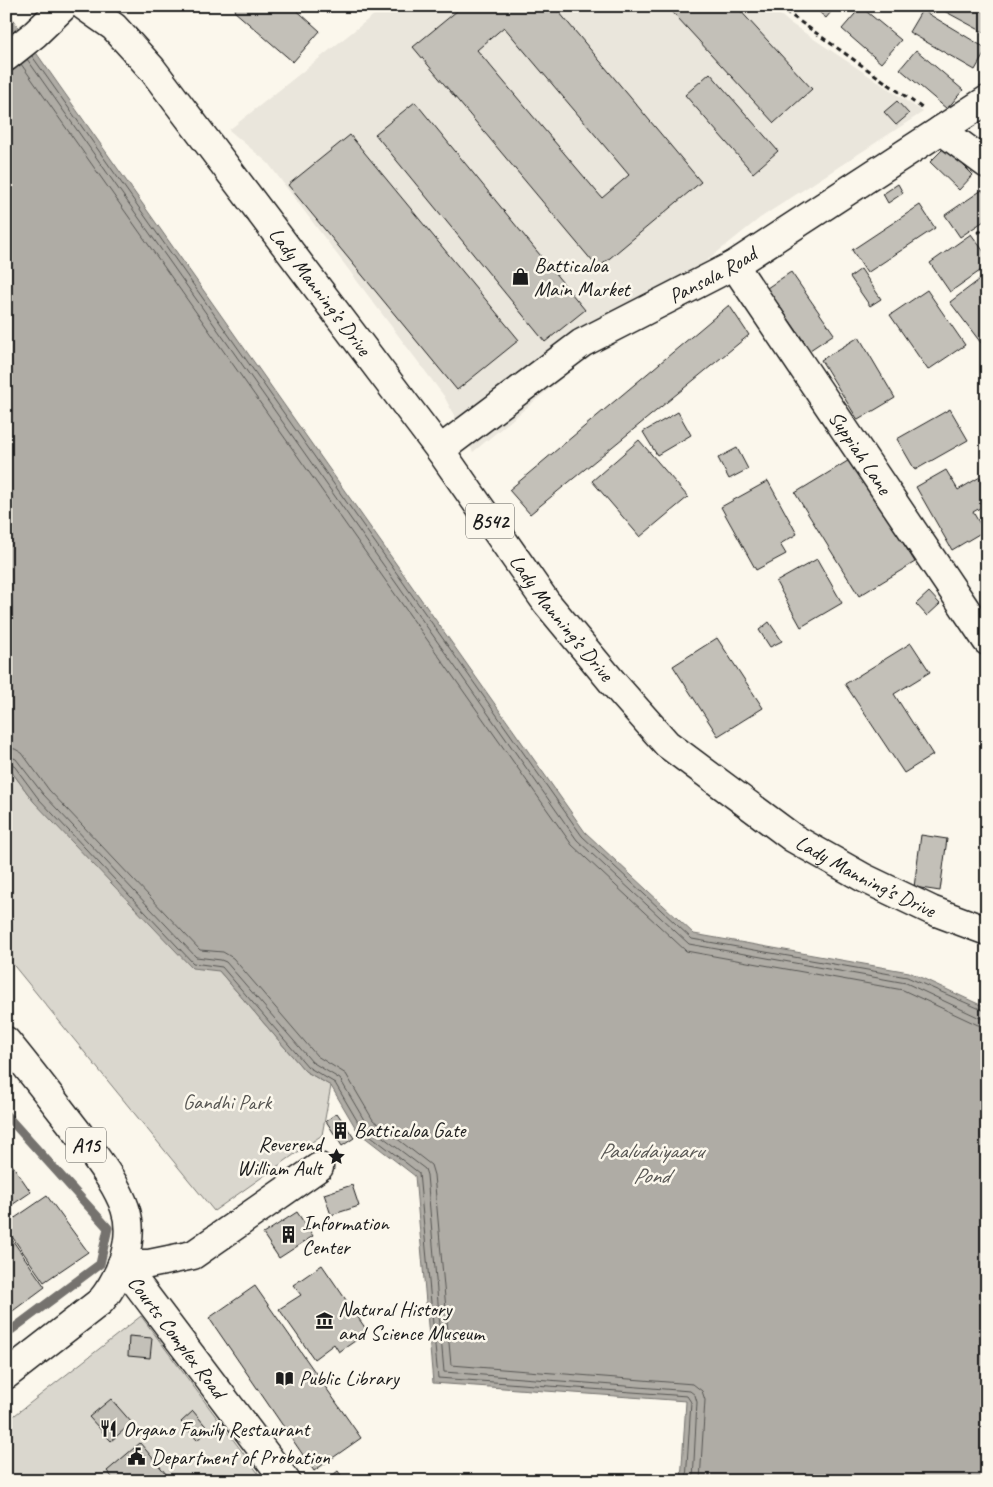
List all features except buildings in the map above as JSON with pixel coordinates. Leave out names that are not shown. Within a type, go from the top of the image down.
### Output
[{"type":"main road","points":[[6,57],[35,34],[64,6]]},
{"type":"main road","name":"Lady Manning’s Drive","points":[[84,6],[114,27],[152,69],[440,450],[546,602],[667,744],[793,838],[864,878],[931,910],[987,930]]},
{"type":"main road","name":"Pansala Road","points":[[440,450],[582,343],[734,265],[987,100]]},
{"type":"main road","points":[[944,128],[987,164]]},
{"type":"main road","name":"Suppiah Lane","points":[[734,265],[987,641]]},
{"type":"main road","name":"A15","points":[[6,1040],[90,1150],[119,1196],[126,1210],[128,1224],[128,1241],[122,1264],[112,1288],[101,1301],[6,1375]]},
{"type":"main road","points":[[122,1264],[149,1264],[194,1255],[319,1167]]},
{"type":"main road","name":"Courts Complex Road","points":[[122,1264],[286,1481]]},
{"type":"path","points":[[778,6],[944,128]]},
{"type":"path","points":[[977,233],[987,228]]},
{"type":"shaded area","name":"Batticaloa Main Market","points":[[385,6],[770,6],[790,23],[923,112],[760,218],[614,335],[473,452],[444,396],[268,163],[229,130]]},
{"type":"green space","name":"Gandhi Park","points":[[6,764],[34,802],[219,971],[305,1071],[331,1086],[322,1135],[214,1211],[6,956]]},
{"type":"green space","points":[[141,1316],[264,1481],[6,1481],[6,1422]]},
{"type":"water","name":"Paaludaiyaaru Pond","points":[[6,10],[585,832],[694,934],[909,972],[987,1008],[987,1481],[681,1481],[686,1401],[433,1383],[415,1176],[358,1132],[331,1086],[305,1071],[219,971],[192,968],[34,802],[6,764]]},
{"type":"waterway","points":[[6,1115],[108,1228],[100,1264],[6,1334]]},
{"type":"place","name":"Batticaloa Main Market","points":[[520,277]]},
{"type":"place","name":"Batticaloa Gate","points":[[340,1130]]},
{"type":"place","name":"Reverend William Ault","points":[[336,1156]]},
{"type":"place","name":"Information Center","points":[[288,1235]]},
{"type":"place","name":"Natural History and Science Museum","points":[[324,1321]]},
{"type":"place","name":"Public Library","points":[[285,1378]]},
{"type":"place","name":"Organo Family Restaurant","points":[[109,1429]]},
{"type":"place","name":"Department of Probation","points":[[137,1457]]}]
